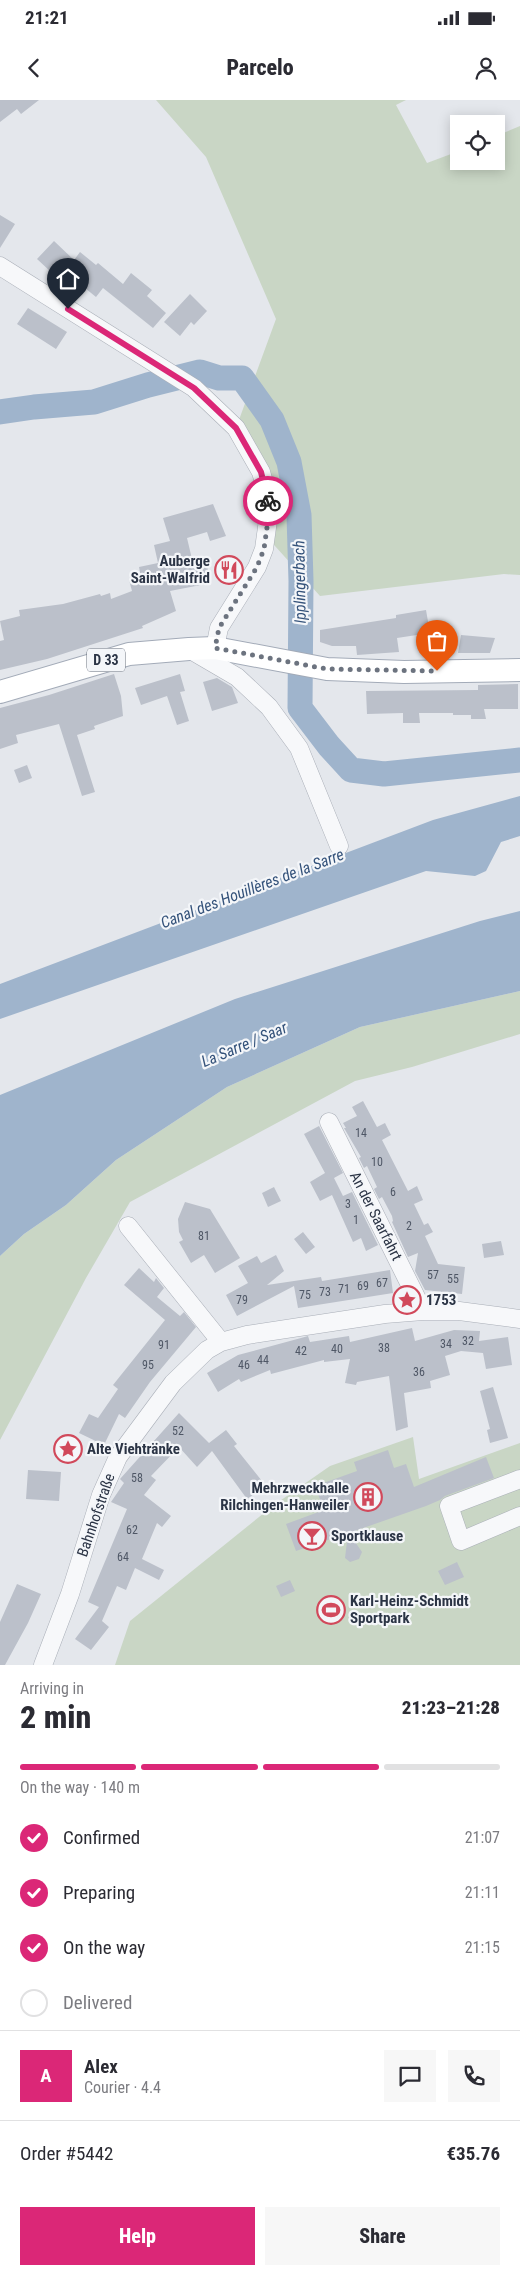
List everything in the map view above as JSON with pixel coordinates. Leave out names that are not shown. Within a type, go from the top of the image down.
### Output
[{"type":"main road","name":"D 33","points":[[0,692],[129,654],[190,649],[215,648],[327,669],[404,672],[520,670]]},
{"type":"street","points":[[0,266],[194,388],[236,428],[261,472],[268,497],[268,520],[264,549],[257,567],[219,628],[215,648]]},
{"type":"street","points":[[190,649],[238,677],[269,707],[299,748],[339,846]]},
{"type":"street","name":"An der Saarfahrt","points":[[329,1122],[423,1311]]},
{"type":"street","points":[[128,1226],[221,1342]]},
{"type":"street","name":"Bahnhofstraße","points":[[43,1665],[70,1594],[101,1495],[118,1457],[173,1383],[192,1363],[221,1342],[247,1335],[308,1324],[423,1311],[460,1311],[520,1319]]},
{"type":"street","points":[[520,1479],[449,1506],[461,1541],[520,1516]]},
{"type":"green space","points":[[156,100],[406,100],[396,105],[427,163],[450,154],[450,170],[505,170],[505,132],[520,126],[520,575],[504,574],[320,596],[266,536],[268,497],[236,428],[276,319],[206,157]]},
{"type":"green space","points":[[520,991],[520,1034],[412,1067],[355,1081],[130,1202],[86,1278],[0,1440],[0,1256],[24,1234],[66,1205],[116,1160],[227,1087],[360,1027]]},
{"type":"green space","points":[[413,1437],[419,1479],[520,1443],[520,1665],[115,1665],[130,1621],[274,1505],[330,1466]]},
{"type":"water","points":[[520,796],[520,836],[501,842],[486,871],[475,876],[426,871],[0,1019],[0,984],[433,820]]},
{"type":"water","name":"La Sarre / Saar","points":[[520,911],[520,991],[360,1027],[227,1087],[116,1160],[66,1205],[24,1234],[0,1256],[0,1095],[235,999],[480,921]]},
{"type":"building","points":[[0,100],[39,100],[21,114],[17,109],[0,122]]},
{"type":"building","points":[[0,215],[15,224],[0,248]]},
{"type":"building","points":[[54,241],[74,260],[80,252],[96,265],[98,263],[123,284],[131,273],[152,290],[147,296],[166,313],[153,328],[103,288],[96,297],[80,284],[79,286],[73,281],[72,283],[55,269],[51,272],[37,259]]},
{"type":"building","points":[[190,294],[207,311],[194,325],[191,322],[180,336],[164,322]]},
{"type":"building","points":[[28,308],[67,332],[56,349],[17,324]]},
{"type":"building","points":[[213,504],[226,536],[210,541],[207,532],[187,538],[192,559],[205,557],[211,583],[170,591],[176,611],[142,626],[143,628],[47,659],[0,670],[0,641],[4,640],[0,621],[20,616],[19,610],[63,604],[100,594],[101,596],[110,593],[111,599],[132,591],[129,580],[141,578],[139,567],[158,563],[154,545],[170,541],[163,518]]},
{"type":"building","points":[[426,610],[430,633],[397,638],[399,652],[357,655],[356,646],[332,646],[320,642],[320,630],[396,618],[396,615]]},
{"type":"building","points":[[461,635],[495,638],[490,653],[458,653]]},
{"type":"building","points":[[114,674],[121,696],[123,716],[94,726],[95,729],[77,735],[95,792],[82,796],[59,724],[16,735],[18,743],[0,749],[0,708],[49,695]]},
{"type":"building","points":[[180,674],[185,691],[180,692],[189,721],[177,725],[167,696],[141,705],[135,688]]},
{"type":"building","points":[[217,678],[232,687],[238,703],[212,711],[203,682]]},
{"type":"building","points":[[518,684],[518,709],[484,709],[486,719],[471,719],[471,715],[453,715],[453,713],[419,713],[420,723],[403,723],[403,713],[367,714],[366,691],[478,690],[478,685]]},
{"type":"building","points":[[27,765],[32,778],[19,783],[14,770]]},
{"type":"building","points":[[363,1101],[377,1127],[385,1123],[391,1135],[382,1140],[408,1191],[417,1186],[423,1200],[414,1204],[424,1225],[428,1223],[433,1232],[425,1236],[438,1264],[465,1267],[462,1294],[425,1290],[415,1271],[418,1253],[408,1257],[392,1222],[392,1216],[382,1197],[379,1199],[374,1189],[377,1187],[367,1166],[364,1168],[359,1158],[361,1157],[344,1128],[346,1128],[343,1123],[357,1116],[352,1107]]},
{"type":"building","points":[[319,1126],[343,1173],[334,1178],[343,1196],[352,1192],[378,1245],[366,1251],[361,1238],[353,1242],[332,1195],[320,1201],[310,1182],[325,1173],[304,1134]]},
{"type":"building","points":[[274,1187],[281,1201],[268,1207],[262,1193]]},
{"type":"building","points":[[185,1202],[210,1209],[240,1258],[215,1273],[204,1255],[191,1263],[179,1242],[183,1240],[179,1232],[178,1219]]},
{"type":"building","points":[[303,1232],[315,1247],[306,1254],[294,1239]]},
{"type":"building","points":[[501,1241],[504,1255],[484,1258],[482,1244]]},
{"type":"building","points":[[276,1255],[284,1271],[267,1285],[321,1277],[322,1281],[390,1270],[393,1293],[298,1308],[294,1286],[237,1316],[226,1295],[248,1283],[238,1266],[257,1256],[261,1263]]},
{"type":"building","points":[[139,1268],[154,1282],[156,1278],[164,1288],[157,1297],[180,1316],[184,1312],[196,1327],[150,1382],[125,1418],[119,1414],[104,1445],[79,1433],[89,1414],[98,1418],[118,1389],[113,1385],[165,1320],[124,1285]]},
{"type":"building","points":[[412,1328],[415,1341],[454,1330],[480,1331],[479,1341],[508,1337],[512,1365],[486,1369],[483,1353],[461,1351],[445,1356],[450,1375],[430,1381],[431,1388],[404,1393],[408,1427],[396,1431],[389,1376],[357,1382],[356,1385],[345,1383],[350,1359],[324,1362],[324,1360],[271,1374],[270,1370],[241,1382],[239,1379],[218,1392],[207,1373],[238,1355],[308,1336],[310,1342],[349,1336],[350,1342]]},
{"type":"building","points":[[493,1387],[508,1438],[490,1443],[487,1430],[490,1429],[480,1391]]},
{"type":"building","points":[[179,1413],[209,1443],[226,1430],[237,1444],[234,1446],[266,1486],[247,1499],[212,1451],[197,1467],[179,1447],[151,1476],[156,1480],[144,1495],[171,1516],[162,1527],[157,1523],[142,1559],[164,1570],[159,1580],[135,1568],[126,1590],[117,1586],[102,1621],[109,1627],[91,1650],[75,1639],[99,1607],[88,1602],[127,1509],[111,1502],[124,1483],[120,1479]]},
{"type":"building","name":"Mehrzweckhalle Rilchingen-Hanweiler","points":[[388,1450],[394,1468],[406,1464],[414,1487],[486,1457],[494,1478],[445,1496],[426,1506],[349,1533],[362,1552],[359,1559],[350,1562],[345,1558],[348,1533],[296,1551],[286,1524],[324,1510],[315,1486],[357,1471],[354,1462]]},
{"type":"building","points":[[28,1470],[61,1472],[59,1501],[26,1499]]},
{"type":"building","points":[[457,1562],[464,1577],[445,1585],[438,1571]]},
{"type":"building","points":[[290,1580],[295,1591],[281,1597],[276,1586]]},
{"type":"building","points":[[17,1584],[41,1594],[28,1623],[5,1665],[0,1665],[0,1622]]},
{"type":"waterway","name":"Ipplingerbach","points":[[0,412],[94,402],[148,385],[200,372],[219,378],[242,378],[272,420],[289,462],[299,515],[301,581],[300,708],[329,746],[351,770],[384,774],[520,760]]},
{"type":"way so far","points":[[268,501],[268,520],[264,549],[257,567],[219,628],[215,648],[327,669],[404,672],[437,671]]},
{"type":"place","name":"Auberge Saint-Walfrid","points":[[229,570]]},
{"type":"place","name":"1753","points":[[407,1300]]},
{"type":"place","name":"Alte Viehtränke","points":[[68,1449]]},
{"type":"place","name":"Mehrzweckhalle Rilchingen-Hanweiler","points":[[368,1497]]},
{"type":"place","name":"Sportklause","points":[[312,1536]]},
{"type":"place","name":"Karl-Heinz-Schmidt Sportpark","points":[[331,1610]]},
{"type":"route","points":[[68,309],[194,388],[236,428],[261,472],[268,501]]},
{"type":"water label","name":"Canal des Houillères de la Sarre","points":[[252,888]]}]
